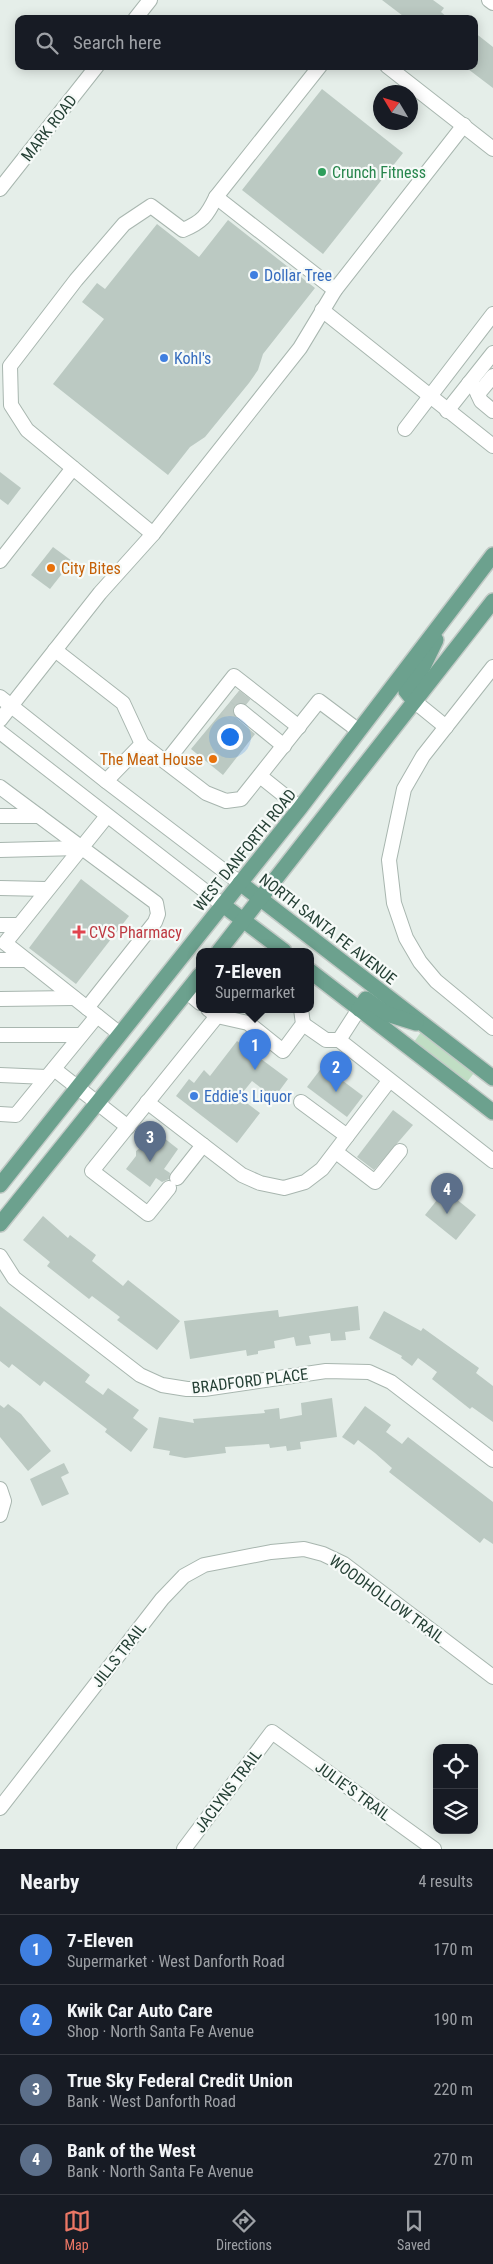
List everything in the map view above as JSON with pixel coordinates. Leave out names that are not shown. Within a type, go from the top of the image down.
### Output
[{"type":"main road","name":"WEST DANFORTH ROAD","points":[[0,1185],[76,1087],[300,808],[493,556]]},
{"type":"main road","points":[[222,948],[493,601]]},
{"type":"main road","points":[[414,701],[406,691],[423,667],[446,616]]},
{"type":"main road","name":"NORTH SANTA FE AVENUE","points":[[240,883],[493,1078]]},
{"type":"main road","points":[[223,904],[280,948]]},
{"type":"main road","points":[[314,977],[359,1009],[493,1112]]},
{"type":"main road","points":[[0,1224],[196,980]]},
{"type":"main road","points":[[359,1009],[366,999],[387,1014],[425,1025]]},
{"type":"street","points":[[138,15],[150,0]]},
{"type":"street","points":[[489,0],[493,3]]},
{"type":"street","name":"MARK ROAD","points":[[1,186],[94,70]]},
{"type":"street","points":[[153,534],[28,430],[11,405],[10,366],[76,280],[124,224],[151,206],[183,230],[199,223],[210,210],[216,197],[317,70]]},
{"type":"street","points":[[392,70],[493,149]]},
{"type":"street","points":[[0,720],[6,701],[55,650],[100,593],[153,534],[300,348],[335,290],[464,126]]},
{"type":"street","points":[[216,197],[335,290]]},
{"type":"street","points":[[322,310],[493,446]]},
{"type":"street","points":[[405,429],[493,314]]},
{"type":"street","points":[[447,410],[493,353]]},
{"type":"street","points":[[478,394],[493,376]]},
{"type":"street","points":[[469,382],[481,401],[493,411]]},
{"type":"street","points":[[0,561],[74,468]]},
{"type":"street","points":[[55,650],[123,703],[142,744],[206,793],[226,801],[241,800],[319,702],[359,731]]},
{"type":"street","points":[[493,667],[423,756],[404,789],[389,860],[394,903],[406,938],[420,962],[436,981],[493,1028]]},
{"type":"street","points":[[233,698],[289,739]]},
{"type":"street","points":[[233,698],[289,739]]},
{"type":"street","points":[[233,698],[289,739]]},
{"type":"street","points":[[166,762],[233,698]]},
{"type":"street","name":"NORTH SANTA FE AVENUE","points":[[6,701],[106,781],[240,883]]},
{"type":"street","points":[[414,701],[446,727]]},
{"type":"street","points":[[0,732],[223,904]]},
{"type":"street","points":[[106,781],[142,744]]},
{"type":"street","points":[[260,776],[300,808]]},
{"type":"street","points":[[0,787],[156,903],[158,914],[155,922],[92,1012],[81,1035],[16,1115],[0,1114]]},
{"type":"street","points":[[0,816],[39,816]]},
{"type":"street","points":[[107,816],[46,889],[5,943],[120,1034]]},
{"type":"street","points":[[0,850],[80,848]]},
{"type":"street","points":[[0,888],[46,889]]},
{"type":"street","points":[[0,925],[19,925]]},
{"type":"street","points":[[0,960],[26,960]]},
{"type":"street","points":[[186,992],[196,1000]]},
{"type":"street","points":[[0,998],[74,998]]},
{"type":"street","points":[[339,1040],[359,1009]]},
{"type":"street","points":[[203,1145],[148,1214],[92,1172],[148,1102],[211,1013]]},
{"type":"street","points":[[215,1013],[248,1024],[284,1051],[303,1024],[302,1013]]},
{"type":"street","points":[[303,1024],[326,1040],[339,1040],[389,1081],[493,1160]]},
{"type":"street","points":[[0,1035],[81,1035]]},
{"type":"street","points":[[0,1075],[50,1073],[76,1087],[128,1127]]},
{"type":"street","points":[[148,1102],[242,1175],[260,1183],[284,1188],[305,1182],[322,1169],[389,1081]]},
{"type":"street","points":[[301,1102],[347,1136]]},
{"type":"street","points":[[336,1152],[376,1182],[400,1151]]},
{"type":"street","name":"BRADFORD PLACE","points":[[0,1256],[7,1276],[130,1368],[162,1385],[187,1389],[204,1389],[326,1371],[369,1372],[391,1382],[493,1460]]},
{"type":"street","points":[[0,1489],[4,1502],[0,1515]]},
{"type":"street","name":"WOODHOLLOW TRAIL","points":[[271,1552],[304,1549],[323,1554],[344,1564],[493,1677]]},
{"type":"street","name":"JILLS TRAIL","points":[[0,1808],[162,1599],[184,1576],[204,1565],[271,1552]]},
{"type":"street","name":"JACLYNS TRAIL","points":[[184,1849],[272,1732]]},
{"type":"street","name":"JULIE'S TRAIL","points":[[272,1732],[434,1849]]},
{"type":"green space","points":[[421,1032],[474,1073],[467,1082],[414,1042]]},
{"type":"building","points":[[382,0],[433,0],[444,8],[441,12],[444,15],[402,15]]},
{"type":"building","points":[[478,35],[493,47],[493,88],[469,70],[478,70]]},
{"type":"building","points":[[322,89],[403,153],[323,254],[242,190]]},
{"type":"building","points":[[228,220],[315,288],[263,354],[258,370],[249,383],[205,437],[190,447],[168,475],[53,384],[104,319],[82,302],[97,283],[105,289],[157,224],[199,257]]},
{"type":"building","points":[[0,472],[21,488],[8,505],[0,499]]},
{"type":"building","points":[[53,547],[72,561],[50,589],[31,575]]},
{"type":"building","points":[[239,691],[250,699],[246,704],[242,702],[235,705],[233,715],[255,734],[223,775],[191,749]]},
{"type":"building","name":"CVS Pharmacy","points":[[81,879],[129,916],[76,984],[29,948]]},
{"type":"building","points":[[237,1041],[288,1079],[274,1098],[252,1081],[239,1097],[260,1113],[237,1143],[176,1096],[189,1079],[194,1083],[204,1070],[210,1076]]},
{"type":"building","points":[[323,1066],[363,1096],[347,1117],[307,1087]]},
{"type":"building","points":[[393,1110],[413,1125],[374,1170],[357,1157]]},
{"type":"building","points":[[155,1131],[178,1149],[164,1169],[170,1173],[169,1179],[162,1182],[156,1178],[150,1187],[126,1169],[136,1156],[136,1151],[143,1146]]},
{"type":"building","points":[[445,1190],[476,1215],[456,1240],[425,1215]]},
{"type":"building","points":[[43,1216],[68,1238],[70,1235],[96,1255],[92,1261],[123,1286],[128,1280],[180,1321],[157,1350],[117,1320],[120,1317],[92,1296],[89,1299],[47,1266],[50,1262],[23,1240]]},
{"type":"building","points":[[0,1306],[90,1375],[85,1382],[103,1395],[108,1388],[139,1410],[133,1418],[148,1429],[131,1452],[105,1432],[107,1429],[44,1381],[40,1386],[12,1364],[9,1368],[0,1361]]},
{"type":"building","points":[[358,1306],[360,1330],[345,1332],[346,1340],[331,1341],[330,1333],[309,1336],[311,1344],[296,1346],[294,1337],[274,1341],[275,1348],[258,1351],[258,1354],[247,1356],[246,1350],[190,1359],[184,1321],[278,1310],[279,1317]]},
{"type":"building","points":[[384,1311],[421,1331],[423,1328],[479,1368],[476,1373],[493,1386],[493,1422],[472,1407],[470,1409],[432,1379],[437,1372],[418,1358],[412,1366],[401,1358],[402,1356],[369,1338]]},
{"type":"building","points":[[332,1398],[337,1437],[300,1442],[301,1449],[287,1451],[286,1446],[270,1448],[269,1444],[225,1447],[226,1453],[185,1458],[169,1455],[170,1451],[153,1448],[159,1417],[194,1423],[193,1419],[265,1413],[264,1410],[279,1408],[280,1419],[302,1415],[301,1403]]},
{"type":"building","points":[[8,1404],[21,1414],[51,1451],[28,1471],[0,1437],[0,1405],[4,1408]]},
{"type":"building","points":[[365,1406],[391,1425],[386,1432],[402,1444],[408,1437],[493,1502],[493,1544],[484,1538],[480,1543],[389,1472],[392,1468],[358,1440],[354,1445],[342,1437]]},
{"type":"building","points":[[64,1463],[69,1473],[61,1477],[69,1494],[42,1506],[30,1479]]},
{"type":"tunnel","points":[[235,696],[246,705]]},
{"type":"tunnel","points":[[226,708],[236,716]]},
{"type":"place","name":"Crunch Fitness","points":[[322,172]]},
{"type":"place","name":"Dollar Tree","points":[[254,275]]},
{"type":"place","name":"Kohl's","points":[[164,358]]},
{"type":"place","name":"City Bites","points":[[51,568]]},
{"type":"place","name":"The Meat House","points":[[213,759]]},
{"type":"place","name":"CVS Pharmacy","points":[[79,932]]},
{"type":"place","name":"7-Eleven","points":[[255,1070]]},
{"type":"place","name":"Kwik Car Auto Care","points":[[336,1092]]},
{"type":"place","name":"Eddie's Liquor","points":[[194,1096]]},
{"type":"place","name":"True Sky Federal Credit Union","points":[[150,1162]]},
{"type":"place","name":"Bank of the West","points":[[447,1214]]}]
